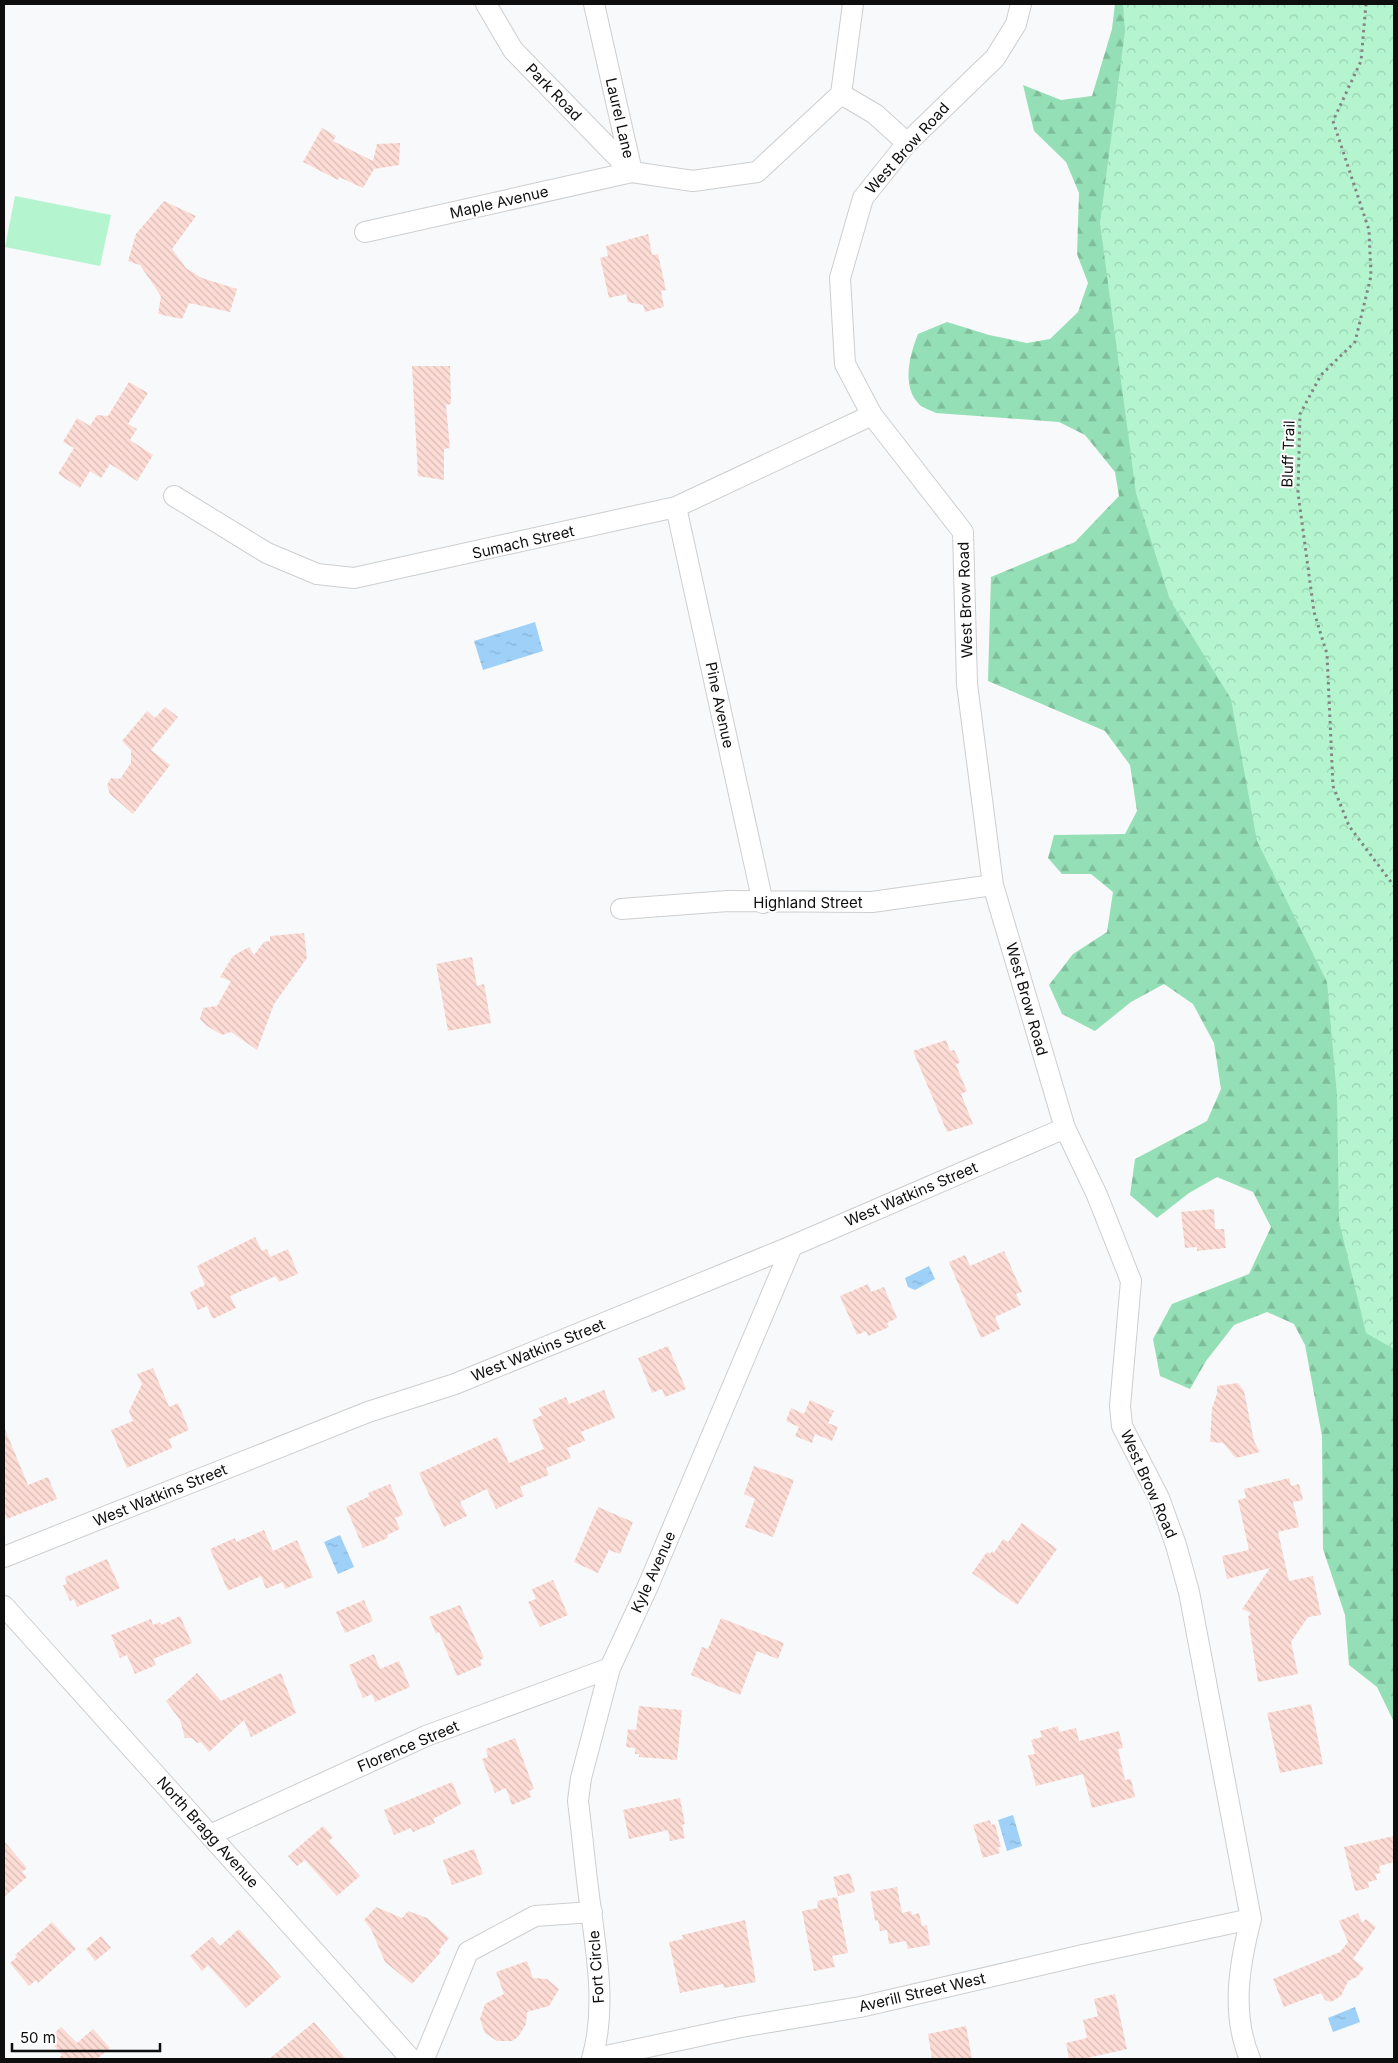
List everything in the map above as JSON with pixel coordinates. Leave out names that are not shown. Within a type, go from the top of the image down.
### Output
[{"type":"street","name":"Park Road","points":[[486,4],[513,50],[632,172]]},
{"type":"street","name":"Laurel Lane","points":[[594,4],[632,172],[693,181],[757,172],[841,94]]},
{"type":"street","points":[[854,4],[841,94],[875,114],[907,143]]},
{"type":"street","name":"West Brow Road","points":[[1021,4],[1016,24],[995,58],[907,143],[863,198],[840,278],[845,364],[872,415],[962,532],[967,684],[994,884],[1065,1128],[1097,1195],[1130,1281],[1120,1406],[1122,1426],[1158,1498],[1176,1544],[1189,1592],[1251,1919],[1241,1960],[1238,1994],[1240,2030],[1250,2059]]},
{"type":"street","name":"Maple Avenue","points":[[365,232],[632,172]]},
{"type":"street","name":"Sumach Street","points":[[174,496],[267,552],[317,574],[354,578],[676,507],[872,415]]},
{"type":"street","name":"Pine Avenue","points":[[676,507],[763,903]]},
{"type":"street","name":"Highland Street","points":[[621,909],[728,901],[763,903],[799,900],[872,902],[994,884]]},
{"type":"street","name":"West Watkins Street","points":[[4,1557],[368,1412],[455,1384],[792,1246],[1065,1128]]},
{"type":"street","name":"Kyle Avenue","points":[[592,1912],[578,1802],[581,1778],[610,1668],[648,1586],[792,1246]]},
{"type":"street","name":"North Bragg Avenue","points":[[4,1606],[411,2059]]},
{"type":"street","name":"Florence Street","points":[[210,1835],[426,1736],[610,1668]]},
{"type":"street","name":"Fort Circle","points":[[424,2059],[468,1952],[536,1916],[592,1912],[600,1995],[598,2024],[592,2059]]},
{"type":"street","name":"Averill Street West","points":[[592,2059],[741,2027],[860,2006],[1251,1919]]},
{"type":"path","name":"Bluff Trail","points":[[1366,4],[1361,60],[1333,121],[1369,230],[1371,276],[1355,342],[1321,375],[1300,414],[1298,493],[1314,612],[1326,654],[1333,786],[1350,826],[1394,886]]},
{"type":"green space","points":[[1115,4],[1394,4],[1394,1722],[1377,1687],[1349,1665],[1345,1615],[1323,1549],[1322,1436],[1305,1345],[1294,1324],[1267,1312],[1234,1325],[1206,1361],[1190,1389],[1160,1376],[1153,1339],[1172,1304],[1249,1274],[1271,1227],[1253,1192],[1217,1177],[1189,1193],[1157,1218],[1130,1195],[1135,1159],[1207,1121],[1221,1089],[1214,1043],[1193,1004],[1164,984],[1131,1002],[1095,1031],[1062,1014],[1049,985],[1073,954],[1107,932],[1113,892],[1091,874],[1062,874],[1048,858],[1054,835],[1125,834],[1137,811],[1130,765],[1105,731],[988,681],[991,577],[1075,542],[1119,496],[1115,472],[1085,435],[1059,422],[936,413],[920,405],[913,397],[910,388],[910,360],[918,334],[947,322],[989,335],[1027,343],[1050,339],[1078,312],[1088,283],[1077,254],[1079,193],[1066,162],[1034,131],[1023,85],[1061,100],[1092,96],[1112,29]]},
{"type":"green space","points":[[1123,4],[1394,4],[1394,1349],[1366,1333],[1339,1221],[1337,1096],[1327,982],[1257,841],[1231,699],[1170,600],[1136,493],[1100,223],[1125,31]]},
{"type":"green space","points":[[15,196],[111,215],[100,266],[5,247]]},
{"type":"water","points":[[535,622],[543,651],[483,670],[474,641]]},
{"type":"water","points":[[929,1266],[935,1279],[915,1290],[908,1287],[905,1278]]},
{"type":"water","points":[[340,1535],[354,1567],[338,1574],[324,1542]]},
{"type":"water","points":[[1013,1815],[1022,1846],[1007,1851],[998,1820]]},
{"type":"water","points":[[1355,2007],[1360,2022],[1333,2032],[1328,2018]]},
{"type":"building","points":[[322,128],[336,136],[333,141],[373,161],[377,144],[400,143],[399,165],[374,169],[363,188],[339,177],[338,180],[303,162]]},
{"type":"building","points":[[164,201],[196,216],[172,249],[186,268],[202,278],[237,289],[230,312],[189,303],[182,319],[158,314],[161,296],[140,265],[128,261],[136,234]]},
{"type":"building","points":[[648,234],[652,255],[658,254],[666,290],[661,291],[664,307],[645,312],[643,305],[628,302],[626,294],[609,298],[600,258],[608,256],[606,246]]},
{"type":"building","points":[[412,366],[450,366],[451,404],[446,405],[450,448],[444,449],[444,480],[418,476]]},
{"type":"building","points":[[129,382],[148,393],[128,424],[137,429],[130,440],[153,455],[137,481],[110,464],[101,478],[90,471],[80,488],[58,474],[74,448],[63,442],[77,418],[90,426],[97,415],[108,416]]},
{"type":"building","points":[[165,707],[178,717],[151,750],[170,765],[133,814],[110,794],[107,785],[111,778],[120,779],[131,763],[131,750],[122,741],[147,711],[155,718]]},
{"type":"building","points":[[304,933],[307,958],[274,1004],[257,1050],[231,1032],[222,1035],[207,1026],[200,1019],[203,1008],[217,1006],[231,981],[220,977],[233,956],[249,947],[254,955],[264,942],[270,941],[270,936]]},
{"type":"building","points":[[472,957],[477,986],[484,984],[491,1023],[448,1031],[436,964]]},
{"type":"building","points":[[946,1040],[950,1051],[954,1050],[960,1062],[956,1065],[967,1091],[961,1094],[973,1124],[947,1132],[913,1051]]},
{"type":"building","points":[[1214,1209],[1215,1229],[1224,1229],[1226,1248],[1197,1251],[1197,1247],[1185,1248],[1181,1212]]},
{"type":"building","points":[[255,1237],[262,1251],[267,1249],[270,1257],[288,1249],[298,1274],[279,1282],[276,1276],[230,1296],[236,1308],[213,1319],[207,1306],[198,1310],[190,1292],[205,1285],[197,1266]]},
{"type":"building","points":[[1004,1251],[1022,1292],[1016,1294],[1021,1305],[995,1317],[1000,1329],[981,1338],[949,1262],[965,1255],[970,1266]]},
{"type":"building","points":[[868,1284],[871,1292],[884,1287],[897,1318],[887,1323],[889,1327],[868,1336],[866,1331],[857,1335],[840,1296]]},
{"type":"building","points":[[668,1346],[686,1389],[665,1397],[662,1389],[652,1393],[638,1358]]},
{"type":"building","points":[[153,1368],[169,1407],[178,1403],[189,1430],[169,1439],[172,1448],[127,1468],[111,1430],[133,1421],[129,1411],[142,1384],[137,1374]]},
{"type":"building","points":[[1238,1383],[1244,1391],[1254,1441],[1260,1452],[1236,1458],[1223,1443],[1210,1442],[1212,1408],[1217,1394],[1217,1386]]},
{"type":"building","points":[[604,1390],[615,1418],[581,1432],[585,1441],[567,1448],[571,1458],[546,1468],[549,1475],[520,1487],[524,1496],[496,1509],[487,1489],[460,1502],[467,1516],[444,1527],[419,1473],[497,1437],[509,1463],[544,1449],[532,1420],[542,1415],[539,1408],[566,1397],[569,1404]]},
{"type":"building","points":[[810,1400],[834,1411],[828,1423],[838,1427],[832,1441],[815,1434],[812,1443],[795,1436],[799,1427],[786,1421],[791,1408],[804,1414]]},
{"type":"building","points":[[4,1427],[28,1485],[48,1477],[57,1499],[7,1519],[4,1510]]},
{"type":"building","points":[[754,1466],[794,1480],[773,1537],[745,1527],[755,1499],[744,1494]]},
{"type":"building","points":[[1289,1478],[1291,1486],[1299,1484],[1303,1500],[1293,1502],[1299,1527],[1278,1532],[1289,1581],[1313,1576],[1321,1615],[1308,1617],[1291,1642],[1298,1674],[1258,1682],[1248,1617],[1251,1613],[1242,1609],[1270,1568],[1227,1579],[1222,1556],[1249,1550],[1238,1500],[1246,1498],[1244,1489]]},
{"type":"building","points":[[390,1484],[403,1515],[395,1518],[400,1529],[387,1535],[388,1538],[363,1548],[346,1507],[370,1496],[368,1493]]},
{"type":"building","points":[[598,1507],[633,1522],[620,1554],[609,1550],[598,1573],[574,1562]]},
{"type":"building","points":[[1022,1523],[1057,1549],[1017,1605],[972,1573],[987,1552],[990,1554],[992,1551],[994,1553],[1003,1539],[1008,1542]]},
{"type":"building","points":[[264,1530],[273,1551],[297,1540],[313,1577],[285,1589],[283,1582],[266,1589],[261,1576],[228,1591],[210,1549],[235,1538],[236,1542]]},
{"type":"building","points":[[107,1559],[120,1588],[77,1607],[74,1599],[70,1601],[63,1585],[67,1584],[65,1577]]},
{"type":"building","points":[[553,1580],[568,1615],[540,1627],[528,1602],[536,1599],[532,1589]]},
{"type":"building","points":[[364,1600],[373,1621],[345,1633],[336,1612]]},
{"type":"building","points":[[460,1605],[484,1658],[480,1660],[482,1665],[457,1676],[439,1632],[436,1634],[429,1617]]},
{"type":"building","points":[[180,1616],[192,1643],[153,1659],[156,1665],[135,1674],[127,1655],[120,1658],[111,1635],[151,1619],[153,1625],[160,1622],[161,1625]]},
{"type":"building","points":[[721,1618],[784,1643],[778,1659],[757,1651],[740,1695],[691,1675],[702,1647],[708,1649]]},
{"type":"building","points":[[374,1654],[380,1669],[399,1661],[410,1687],[375,1702],[372,1694],[363,1698],[349,1665]]},
{"type":"building","points":[[197,1673],[221,1701],[281,1673],[296,1713],[251,1737],[244,1720],[209,1752],[201,1742],[197,1743],[192,1738],[185,1738],[180,1720],[166,1701]]},
{"type":"building","points":[[1311,1704],[1323,1764],[1280,1773],[1267,1713]]},
{"type":"building","points":[[639,1706],[682,1710],[677,1760],[639,1757],[639,1754],[635,1754],[635,1748],[626,1747],[628,1729],[636,1730]]},
{"type":"building","points":[[1058,1726],[1059,1732],[1076,1728],[1079,1741],[1119,1731],[1123,1748],[1118,1749],[1125,1780],[1131,1779],[1135,1797],[1092,1808],[1083,1774],[1036,1786],[1028,1755],[1035,1754],[1031,1740],[1042,1737],[1040,1731]]},
{"type":"building","points":[[515,1738],[534,1789],[529,1791],[531,1797],[512,1805],[506,1788],[495,1793],[482,1759],[488,1757],[486,1749]]},
{"type":"building","points":[[452,1782],[461,1804],[433,1819],[435,1823],[413,1832],[411,1828],[394,1835],[384,1810]]},
{"type":"building","points":[[680,1798],[685,1824],[682,1825],[685,1838],[670,1841],[668,1830],[629,1839],[623,1810]]},
{"type":"building","points":[[990,1820],[991,1825],[995,1824],[1001,1847],[998,1847],[1000,1853],[983,1858],[973,1825]]},
{"type":"building","points":[[323,1826],[333,1837],[329,1841],[360,1876],[337,1896],[305,1860],[297,1866],[288,1856]]},
{"type":"building","points":[[1394,1836],[1394,1862],[1379,1866],[1381,1873],[1375,1874],[1377,1880],[1368,1882],[1369,1888],[1355,1891],[1344,1847]]},
{"type":"building","points":[[4,1841],[27,1868],[22,1872],[27,1877],[4,1897]]},
{"type":"building","points":[[474,1849],[483,1874],[452,1885],[443,1860]]},
{"type":"building","points":[[850,1873],[855,1892],[838,1896],[833,1877]]},
{"type":"building","points":[[897,1887],[902,1913],[911,1911],[912,1915],[919,1913],[922,1926],[927,1925],[930,1945],[908,1949],[906,1941],[889,1944],[887,1930],[880,1931],[878,1920],[875,1921],[870,1892]]},
{"type":"building","points":[[837,1897],[848,1953],[832,1956],[835,1967],[814,1971],[802,1911],[818,1908],[817,1901]]},
{"type":"building","points":[[376,1907],[402,1918],[408,1911],[427,1918],[449,1938],[439,1950],[441,1952],[412,1984],[385,1962],[371,1929],[364,1920]]},
{"type":"building","points":[[1358,1913],[1362,1923],[1366,1919],[1376,1927],[1353,1959],[1364,1968],[1357,1977],[1348,1981],[1341,1996],[1331,2002],[1325,2000],[1321,1993],[1284,2007],[1273,1979],[1340,1952],[1348,1942],[1339,1921]]},
{"type":"building","points":[[745,1920],[756,1982],[724,1988],[723,1984],[680,1993],[669,1942],[683,1939],[682,1935]]},
{"type":"building","points":[[52,1922],[76,1949],[38,1983],[36,1980],[29,1986],[10,1963],[17,1957],[15,1955]]},
{"type":"building","points":[[239,1929],[281,1977],[246,2008],[208,1965],[202,1971],[190,1956],[212,1937],[220,1946]]},
{"type":"building","points":[[101,1936],[111,1948],[95,1961],[86,1949]]},
{"type":"building","points":[[527,1961],[533,1978],[547,1979],[559,1989],[549,2006],[527,2012],[526,2024],[518,2037],[512,2041],[497,2041],[485,2033],[480,2019],[485,2004],[504,1994],[496,1972]]},
{"type":"building","points":[[1115,1994],[1127,2049],[1083,2059],[1069,2059],[1066,2043],[1087,2038],[1083,2020],[1098,2016],[1094,1999]]},
{"type":"building","points":[[314,2022],[346,2059],[269,2059]]},
{"type":"building","points":[[966,2026],[972,2059],[932,2059],[928,2034]]},
{"type":"building","points":[[61,2027],[77,2043],[93,2029],[110,2048],[97,2059],[58,2059],[62,2055],[48,2039]]}]
